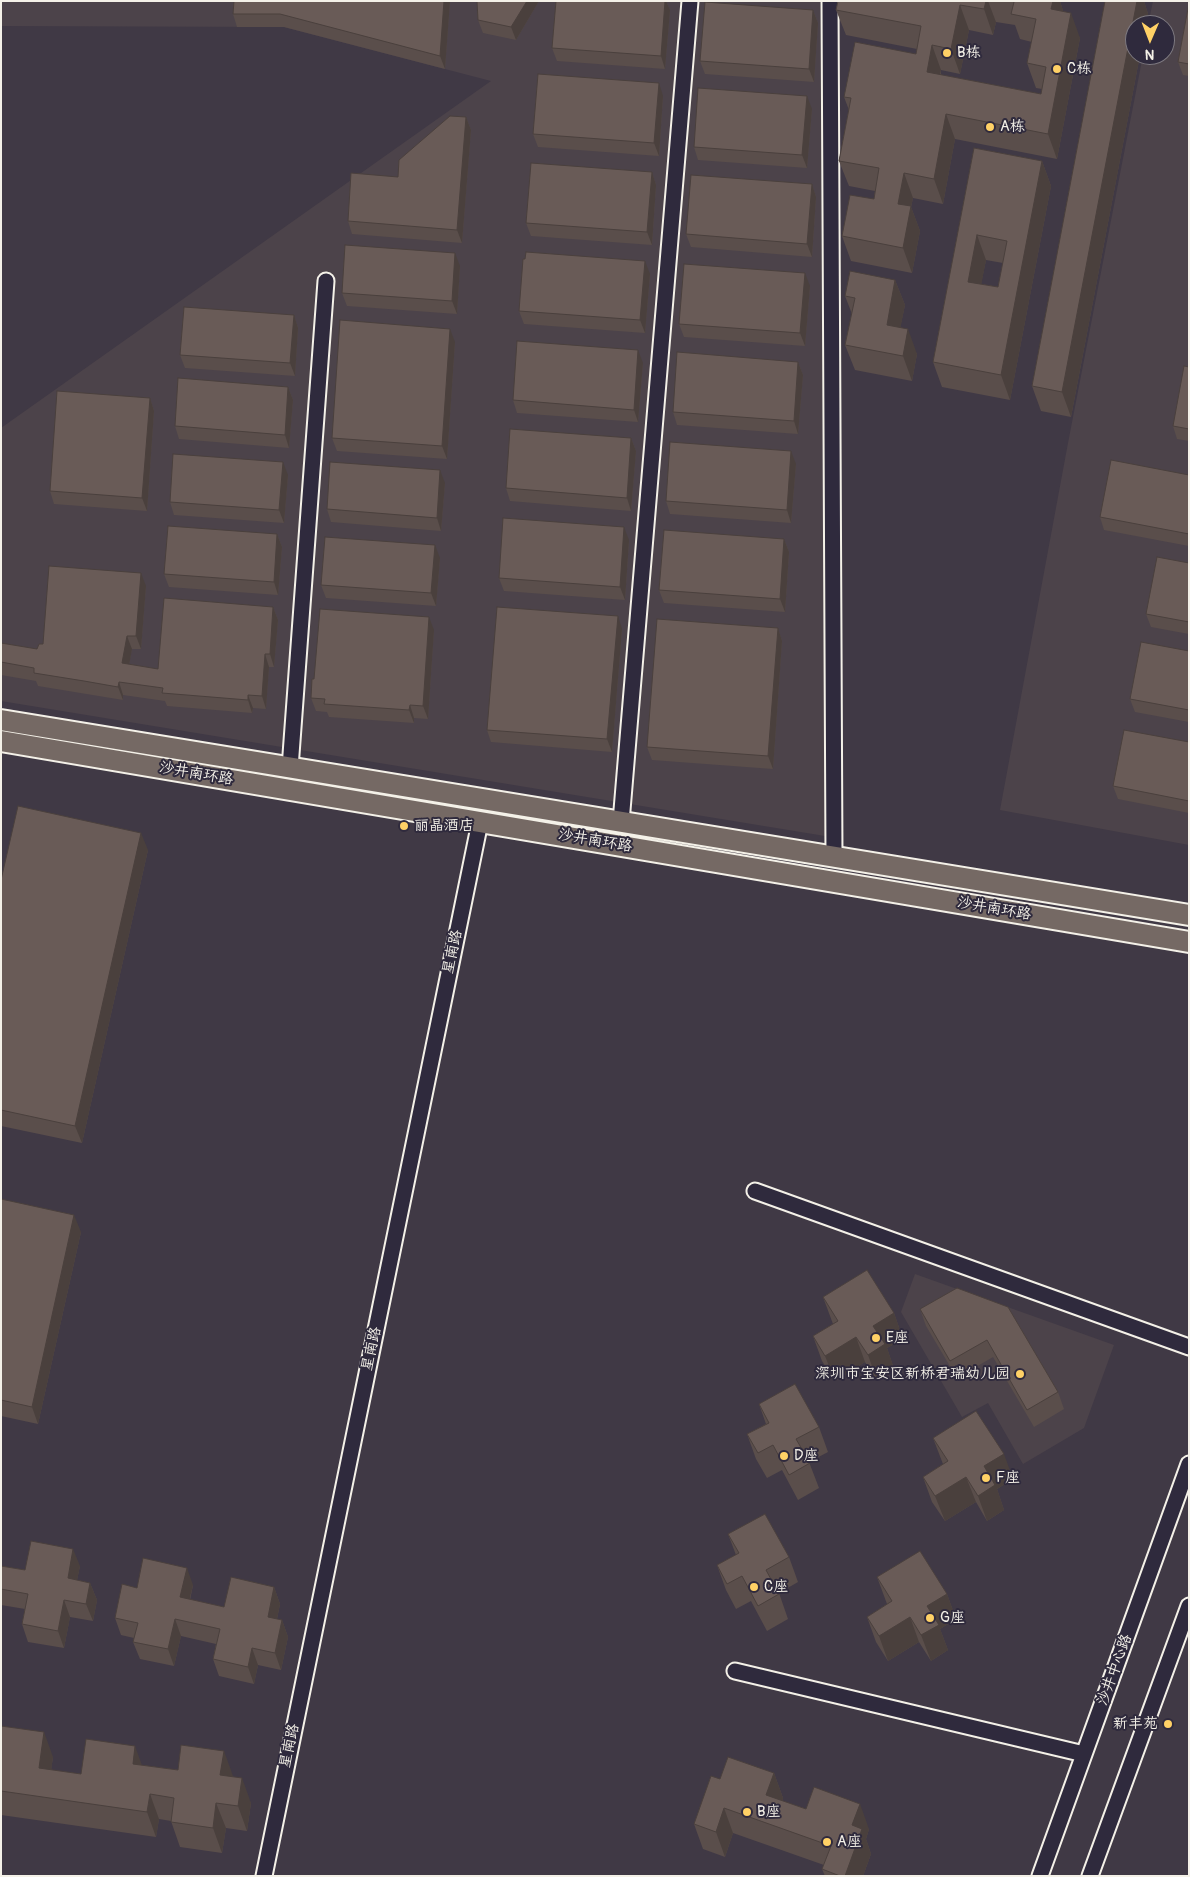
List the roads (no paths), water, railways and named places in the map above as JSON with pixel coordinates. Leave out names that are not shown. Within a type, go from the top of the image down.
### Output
[{"type":"main road","name":"沙井南环路","points":[[1,720],[1189,915]]},
{"type":"main road","name":"沙井南环路","points":[[1,741],[1189,942]]},
{"type":"street","points":[[622,822],[690,1]]},
{"type":"street","points":[[830,1],[834,857]]},
{"type":"street","points":[[290,768],[326,281]]},
{"type":"street","name":"星南路","points":[[264,1876],[480,822]]},
{"type":"street","points":[[755,1191],[1189,1347]]},
{"type":"street","name":"沙井中心路","points":[[1040,1876],[1189,1464]]},
{"type":"street","points":[[1090,1876],[1189,1606]]},
{"type":"street","points":[[735,1671],[1084,1754]]},
{"type":"place","name":"B栋","points":[[947,53]]},
{"type":"place","name":"C栋","points":[[1057,69]]},
{"type":"place","name":"A栋","points":[[990,127]]},
{"type":"place","name":"丽晶酒店","points":[[404,826]]},
{"type":"place","name":"E座","points":[[876,1338]]},
{"type":"place","name":"深圳市宝安区新桥君瑞幼儿园","points":[[1020,1374]]},
{"type":"place","name":"D座","points":[[784,1456]]},
{"type":"place","name":"F座","points":[[986,1478]]},
{"type":"place","name":"C座","points":[[754,1587]]},
{"type":"place","name":"G座","points":[[930,1618]]},
{"type":"place","name":"新丰苑","points":[[1168,1724]]},
{"type":"place","name":"B座","points":[[747,1812]]},
{"type":"place","name":"A座","points":[[827,1842]]}]
